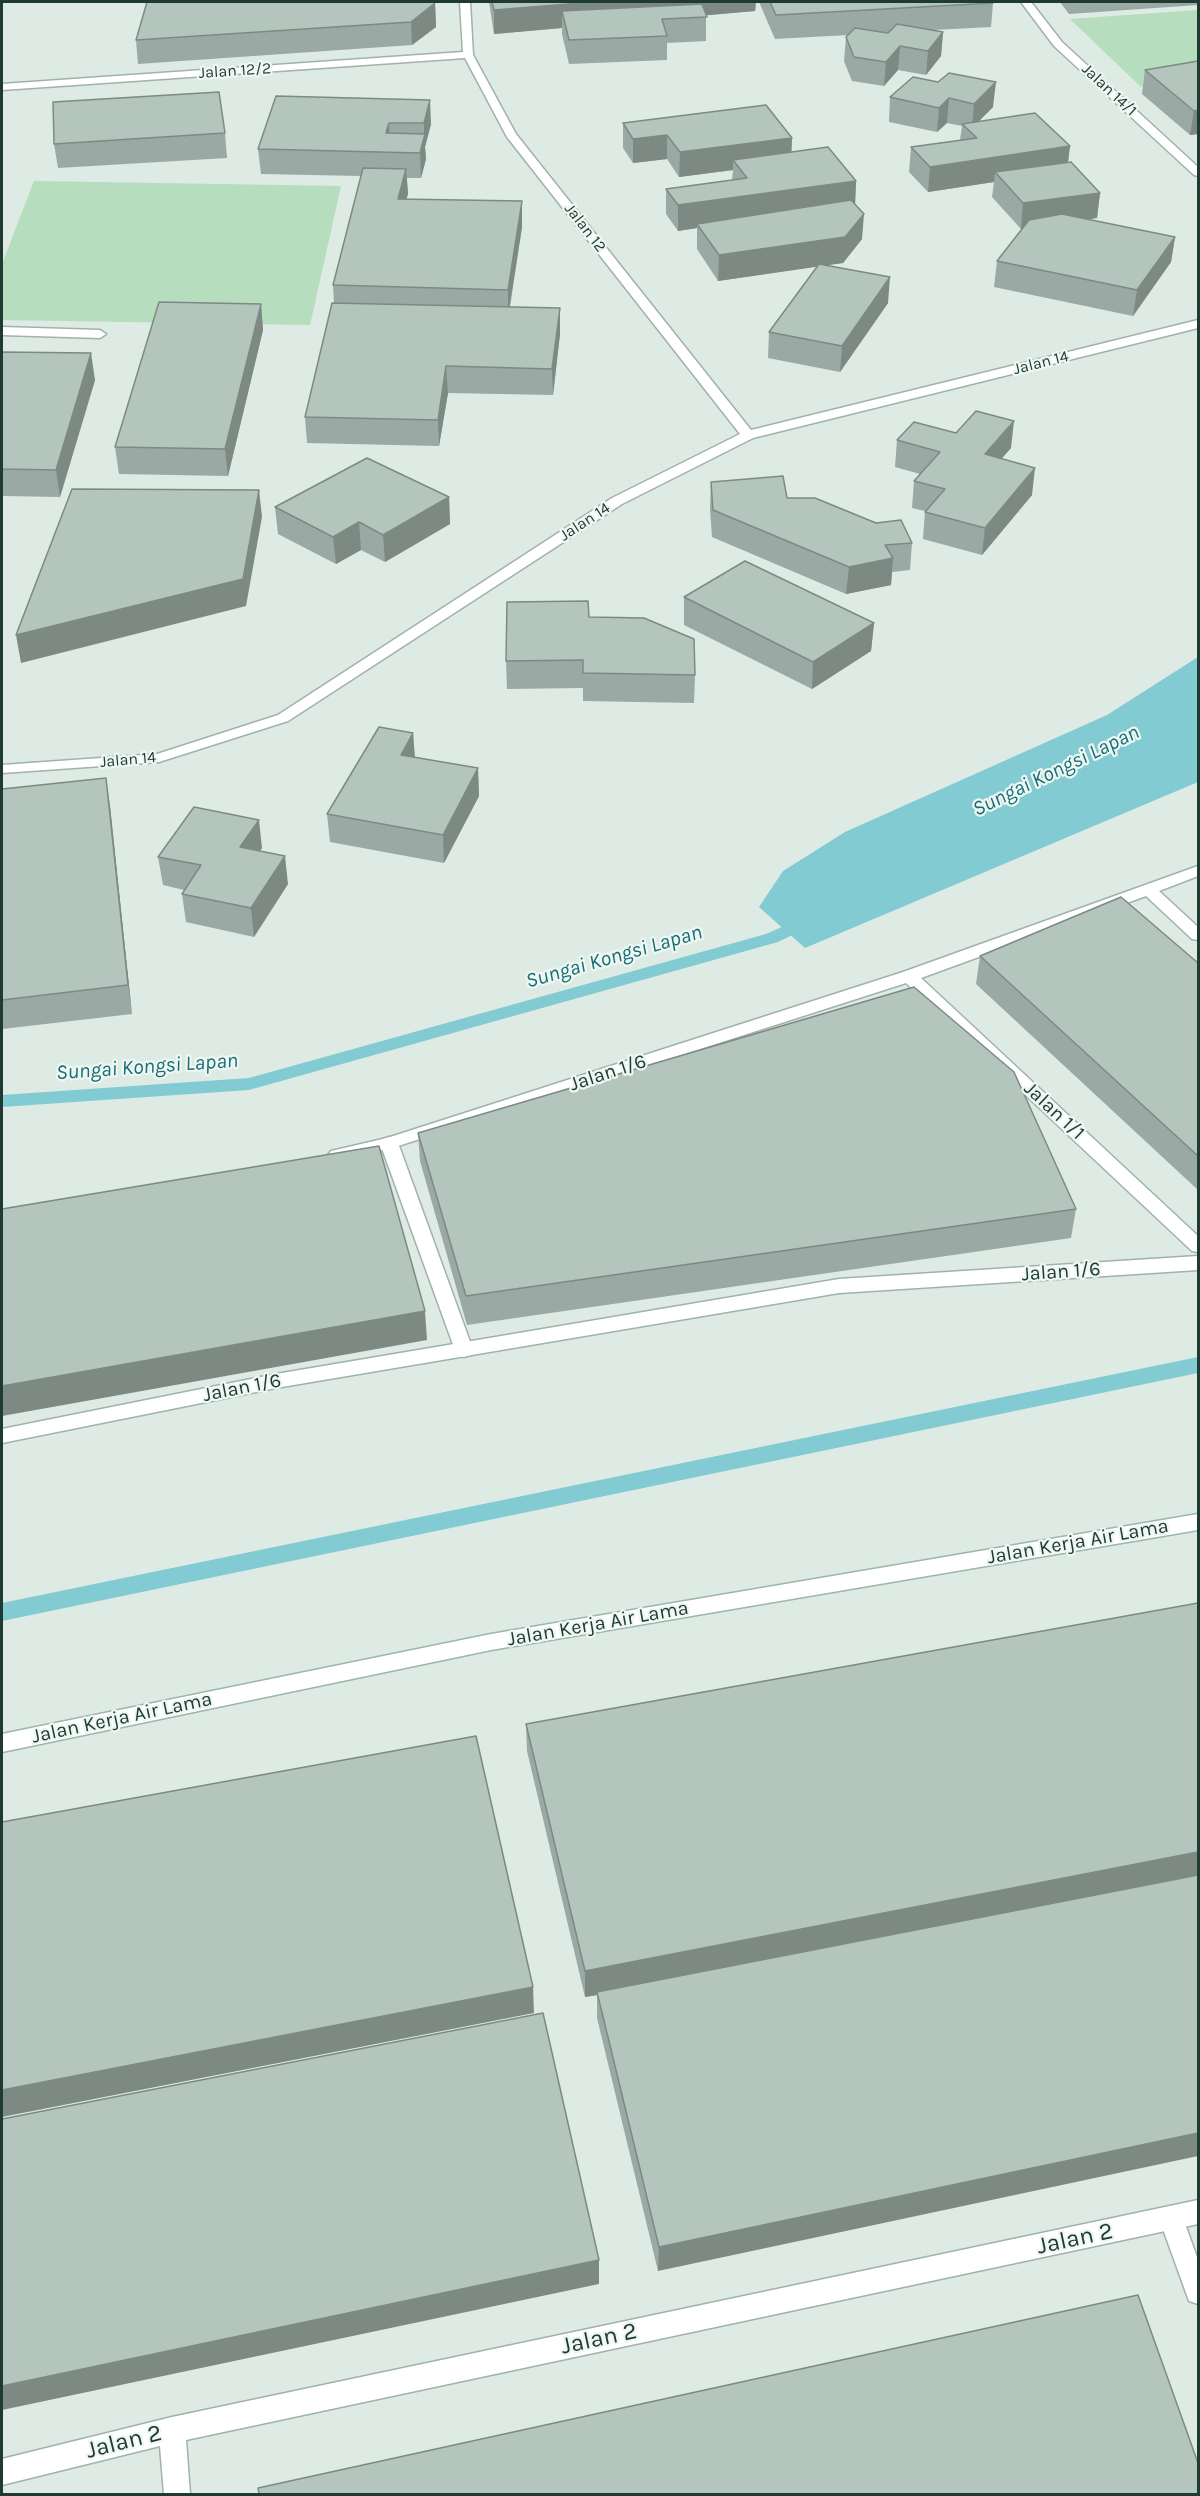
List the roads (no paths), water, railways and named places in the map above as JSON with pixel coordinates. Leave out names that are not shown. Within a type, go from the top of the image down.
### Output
[{"type":"street","name":"Jalan 12","points":[[465,2],[468,55],[511,135],[748,435]]},
{"type":"street","name":"Jalan 14/1","points":[[1026,2],[1058,44],[1198,173]]},
{"type":"street","name":"Jalan 12/2","points":[[2,87],[468,55]]},
{"type":"street","name":"Jalan 14","points":[[2,769],[159,758],[283,718],[617,501],[748,435],[1198,324]]},
{"type":"street","points":[[2,331],[100,334]]},
{"type":"street","name":"Jalan 1/6","points":[[321,1158],[389,1143],[909,976],[1149,891],[1198,871]]},
{"type":"street","points":[[1149,891],[1198,935]]},
{"type":"street","name":"Jalan 1/1","points":[[909,976],[1198,1246]]},
{"type":"street","points":[[389,1143],[464,1350]]},
{"type":"street","name":"Jalan 1/6","points":[[2,1436],[276,1381],[839,1286],[1198,1263]]},
{"type":"street","name":"Jalan Kerja Air Lama","points":[[2,1743],[491,1642],[1198,1522]]},
{"type":"street","name":"Jalan 2","points":[[2,2472],[172,2430],[1198,2212]]},
{"type":"street","points":[[1171,2218],[1198,2292]]},
{"type":"street","points":[[172,2430],[177,2494]]},
{"type":"water","points":[[1198,657],[1198,782],[805,948],[759,907],[783,871],[845,832],[1107,715]]},
{"type":"waterway","name":"Sungai Kongsi Lapan","points":[[2,1101],[249,1084],[772,938],[809,920]]},
{"type":"waterway","points":[[2,1612],[1198,1365]]}]
